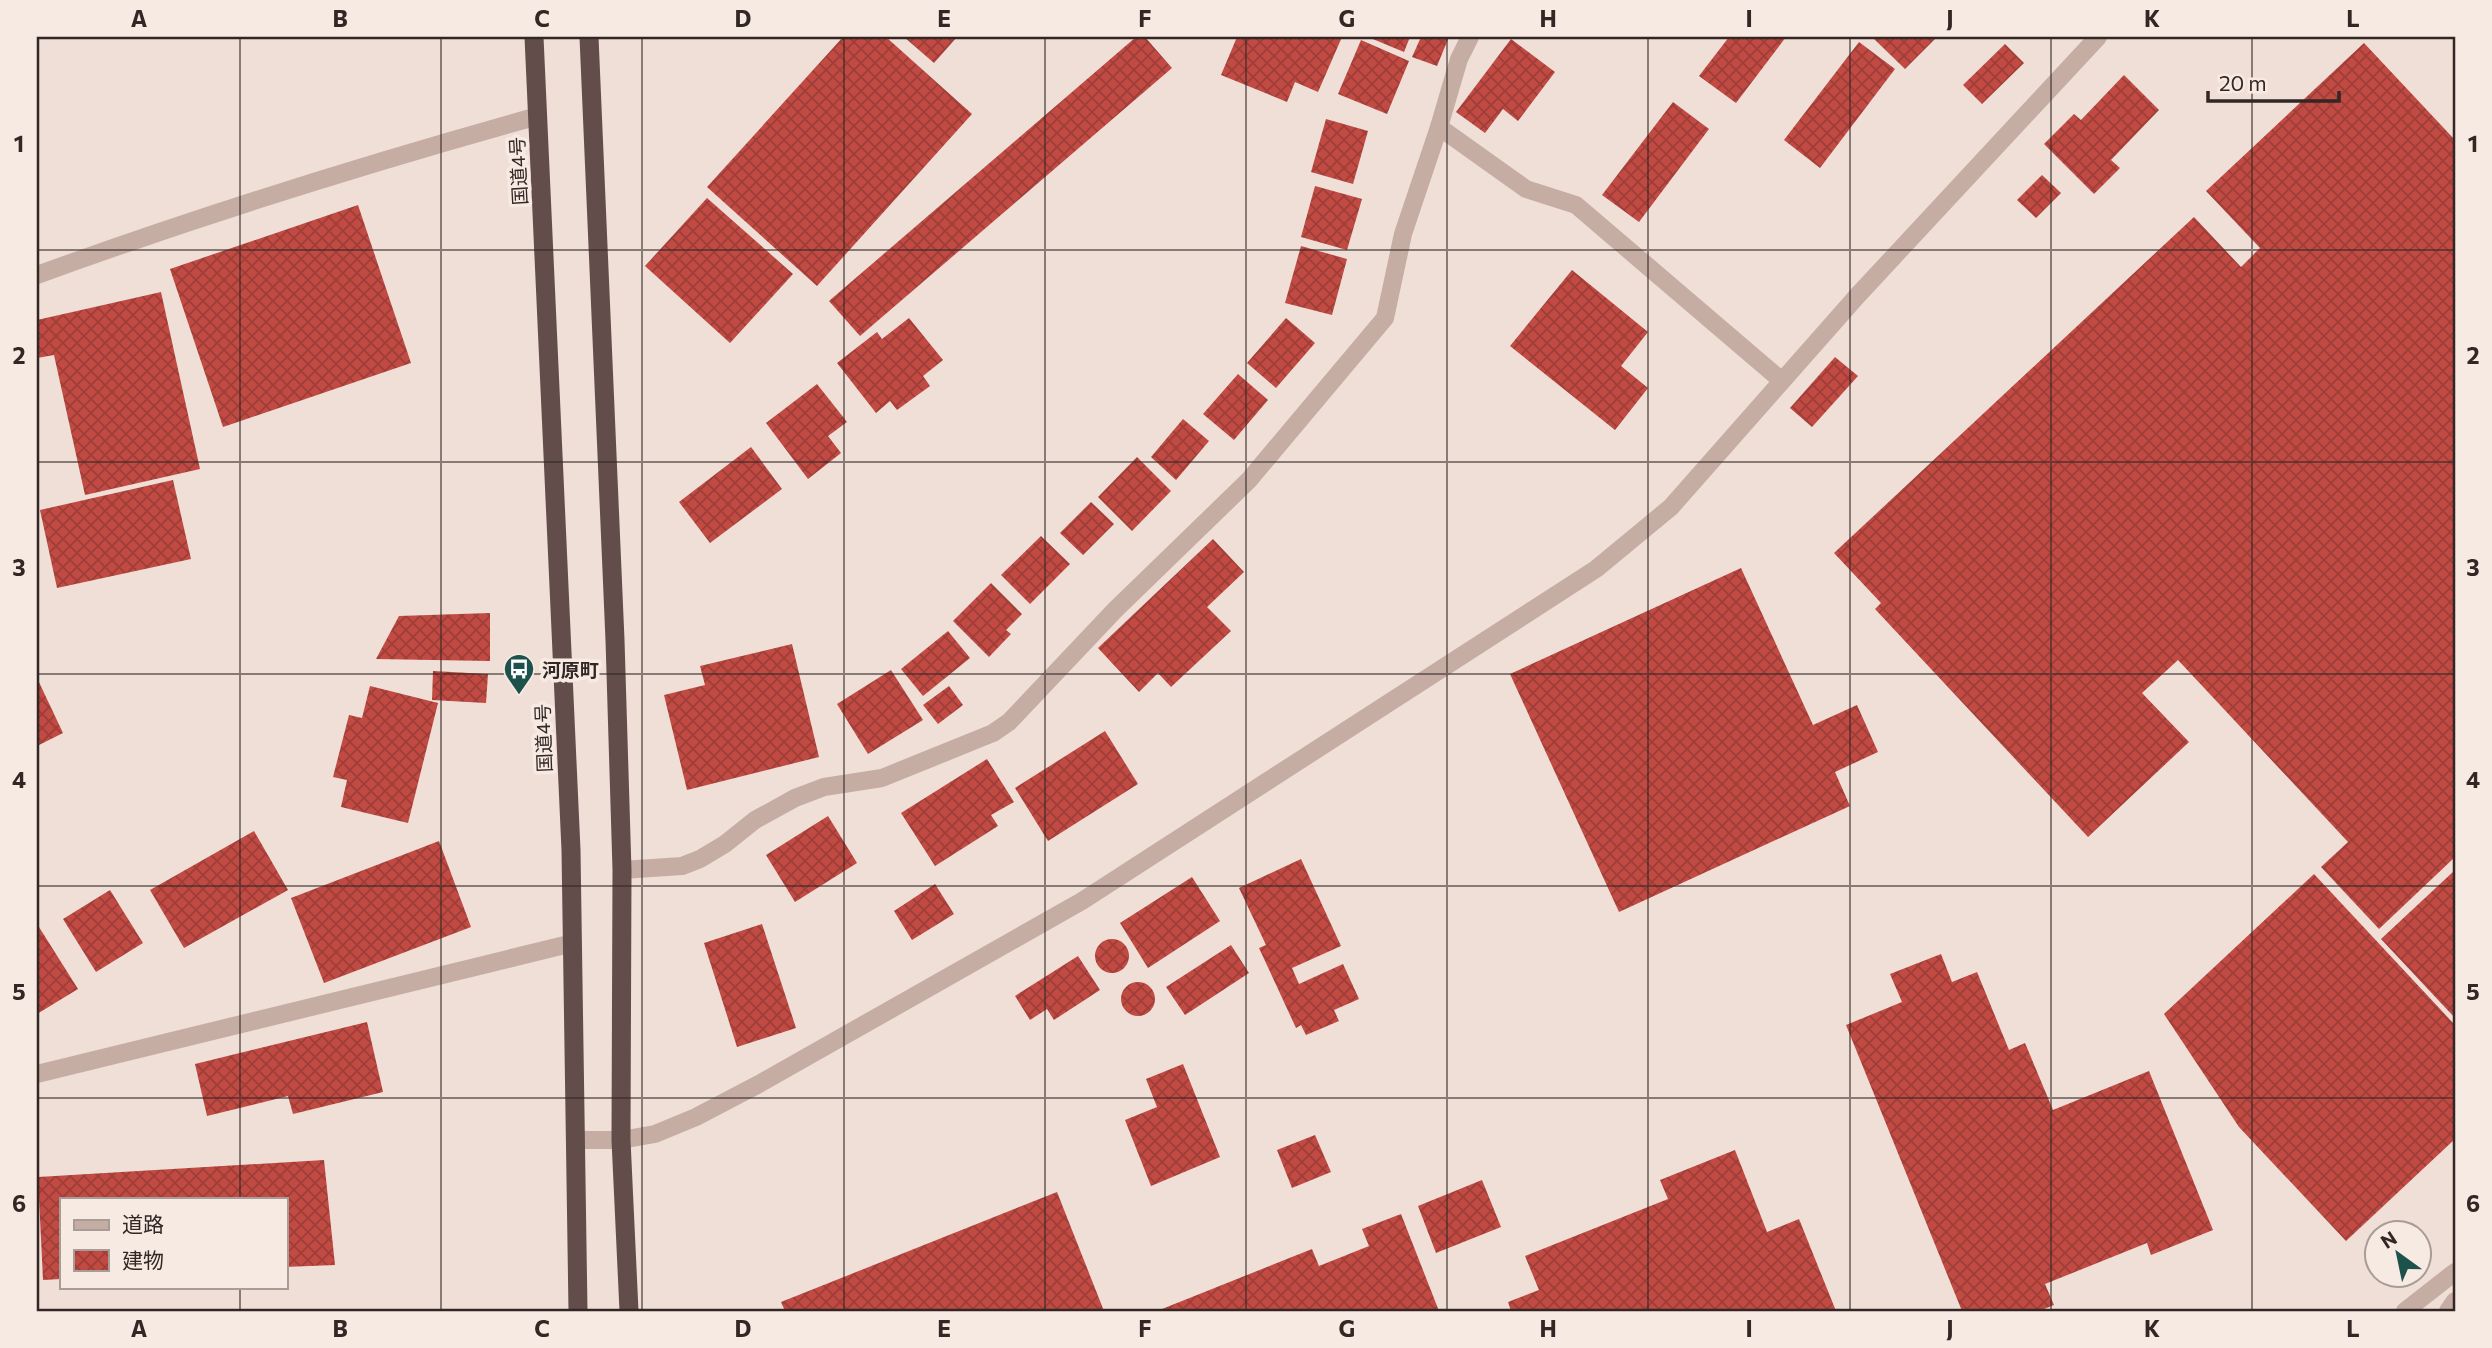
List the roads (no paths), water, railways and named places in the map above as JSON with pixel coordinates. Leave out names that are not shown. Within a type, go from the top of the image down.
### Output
[{"type":"highway","name":"国道4号","points":[[534,37],[573,943],[578,1311]]},
{"type":"highway","points":[[589,37],[622,870],[621,1140],[629,1311]]},
{"type":"street","points":[[622,870],[682,866],[708,854],[755,820],[795,798],[824,787],[882,778],[993,733],[1009,722],[1115,610],[1248,480],[1385,318],[1403,234],[1459,59],[1470,37]]},
{"type":"street","points":[[576,1140],[621,1140],[655,1134],[696,1117],[759,1084],[1082,901],[1596,569],[1671,507],[1858,295],[2098,37]]},
{"type":"street","points":[[37,275],[131,240],[382,160],[538,116]]},
{"type":"street","points":[[1439,127],[1526,189],[1576,205],[1782,381]]},
{"type":"street","points":[[37,1074],[573,943]]},
{"type":"street","points":[[2404,1311],[2455,1272]]},
{"type":"street","points":[[2448,1311],[2455,1301]]},
{"type":"place","name":"河原町","points":[[519,696]]}]
